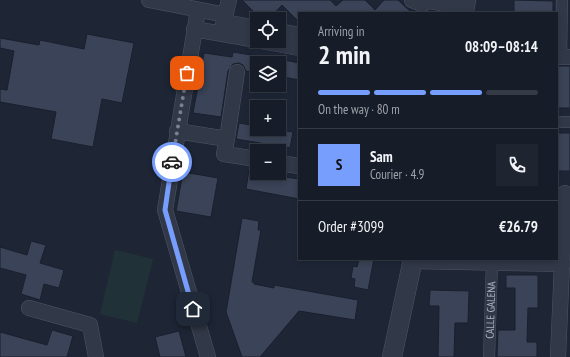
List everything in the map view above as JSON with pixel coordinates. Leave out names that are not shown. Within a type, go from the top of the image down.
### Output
[{"type":"street","points":[[149,0],[198,10],[250,26]]},
{"type":"street","points":[[412,0],[422,4],[430,0],[465,7]]},
{"type":"street","points":[[562,0],[563,57]]},
{"type":"street","points":[[198,10],[165,210],[175,251],[208,357]]},
{"type":"street","points":[[194,29],[225,18]]},
{"type":"street","points":[[225,18],[250,35]]},
{"type":"street","points":[[286,32],[298,35]]},
{"type":"street","points":[[286,46],[298,48]]},
{"type":"street","points":[[237,72],[224,154],[250,158]]},
{"type":"street","points":[[558,122],[570,122]]},
{"type":"street","points":[[177,131],[227,139]]},
{"type":"street","points":[[286,164],[298,166]]},
{"type":"street","points":[[558,357],[563,264],[564,193]]},
{"type":"street","points":[[392,357],[412,260],[563,264]]},
{"type":"street","name":"CALLE GALENA","points":[[489,357],[492,262]]},
{"type":"street","points":[[29,308],[90,325],[96,357]]},
{"type":"shaded area","points":[[115,250],[153,259],[137,323],[100,314]]},
{"type":"building","points":[[242,0],[330,0],[336,6],[343,0],[365,0],[375,10],[384,0],[398,0],[411,12],[298,12],[298,21],[282,5],[276,12],[254,12]]},
{"type":"building","points":[[514,0],[553,1],[553,12],[514,12]]},
{"type":"building","points":[[87,34],[134,43],[122,103],[102,99],[93,147],[51,139],[56,112],[0,102],[0,89],[7,90],[14,51],[0,48],[0,38],[39,45],[40,40],[84,49]]},
{"type":"building","points":[[233,52],[257,56],[250,56],[250,72],[246,71],[243,65],[239,63],[233,64],[228,71],[221,117],[193,113],[204,53],[232,57]]},
{"type":"building","points":[[286,60],[298,63],[298,80],[286,77]]},
{"type":"building","points":[[558,66],[570,66],[570,108],[558,108]]},
{"type":"building","points":[[239,123],[250,125],[250,136],[286,136],[286,131],[293,132],[290,148],[286,147],[286,144],[266,144],[236,139]]},
{"type":"building","points":[[558,133],[570,133],[570,171],[558,171]]},
{"type":"building","points":[[249,170],[250,180],[286,180],[286,177],[298,179],[298,199],[246,189]]},
{"type":"building","points":[[183,172],[218,178],[211,217],[176,211]]},
{"type":"building","points":[[242,218],[259,221],[258,230],[261,230],[252,282],[254,282],[254,284],[274,288],[274,285],[358,300],[355,320],[299,311],[260,357],[242,357],[226,312]]},
{"type":"building","points":[[31,241],[46,245],[40,263],[64,270],[59,288],[44,284],[40,300],[21,294],[26,275],[0,268],[0,247],[27,255]]},
{"type":"building","points":[[359,260],[374,260],[368,290],[354,287],[355,279],[351,278],[353,266],[357,267]]},
{"type":"building","points":[[506,275],[538,275],[538,308],[528,308],[527,342],[537,342],[537,357],[497,357],[498,330],[515,330],[515,288],[506,288]]},
{"type":"building","points":[[430,290],[469,291],[468,323],[455,323],[454,357],[438,357],[439,306],[429,306]]},
{"type":"building","points":[[52,330],[73,336],[67,357],[0,357],[0,332],[47,345]]},
{"type":"building","points":[[179,331],[186,357],[160,357],[155,337]]},
{"type":"way so far","points":[[172,162],[187,73]]},
{"type":"route","points":[[172,162],[165,210],[193,309]]}]
